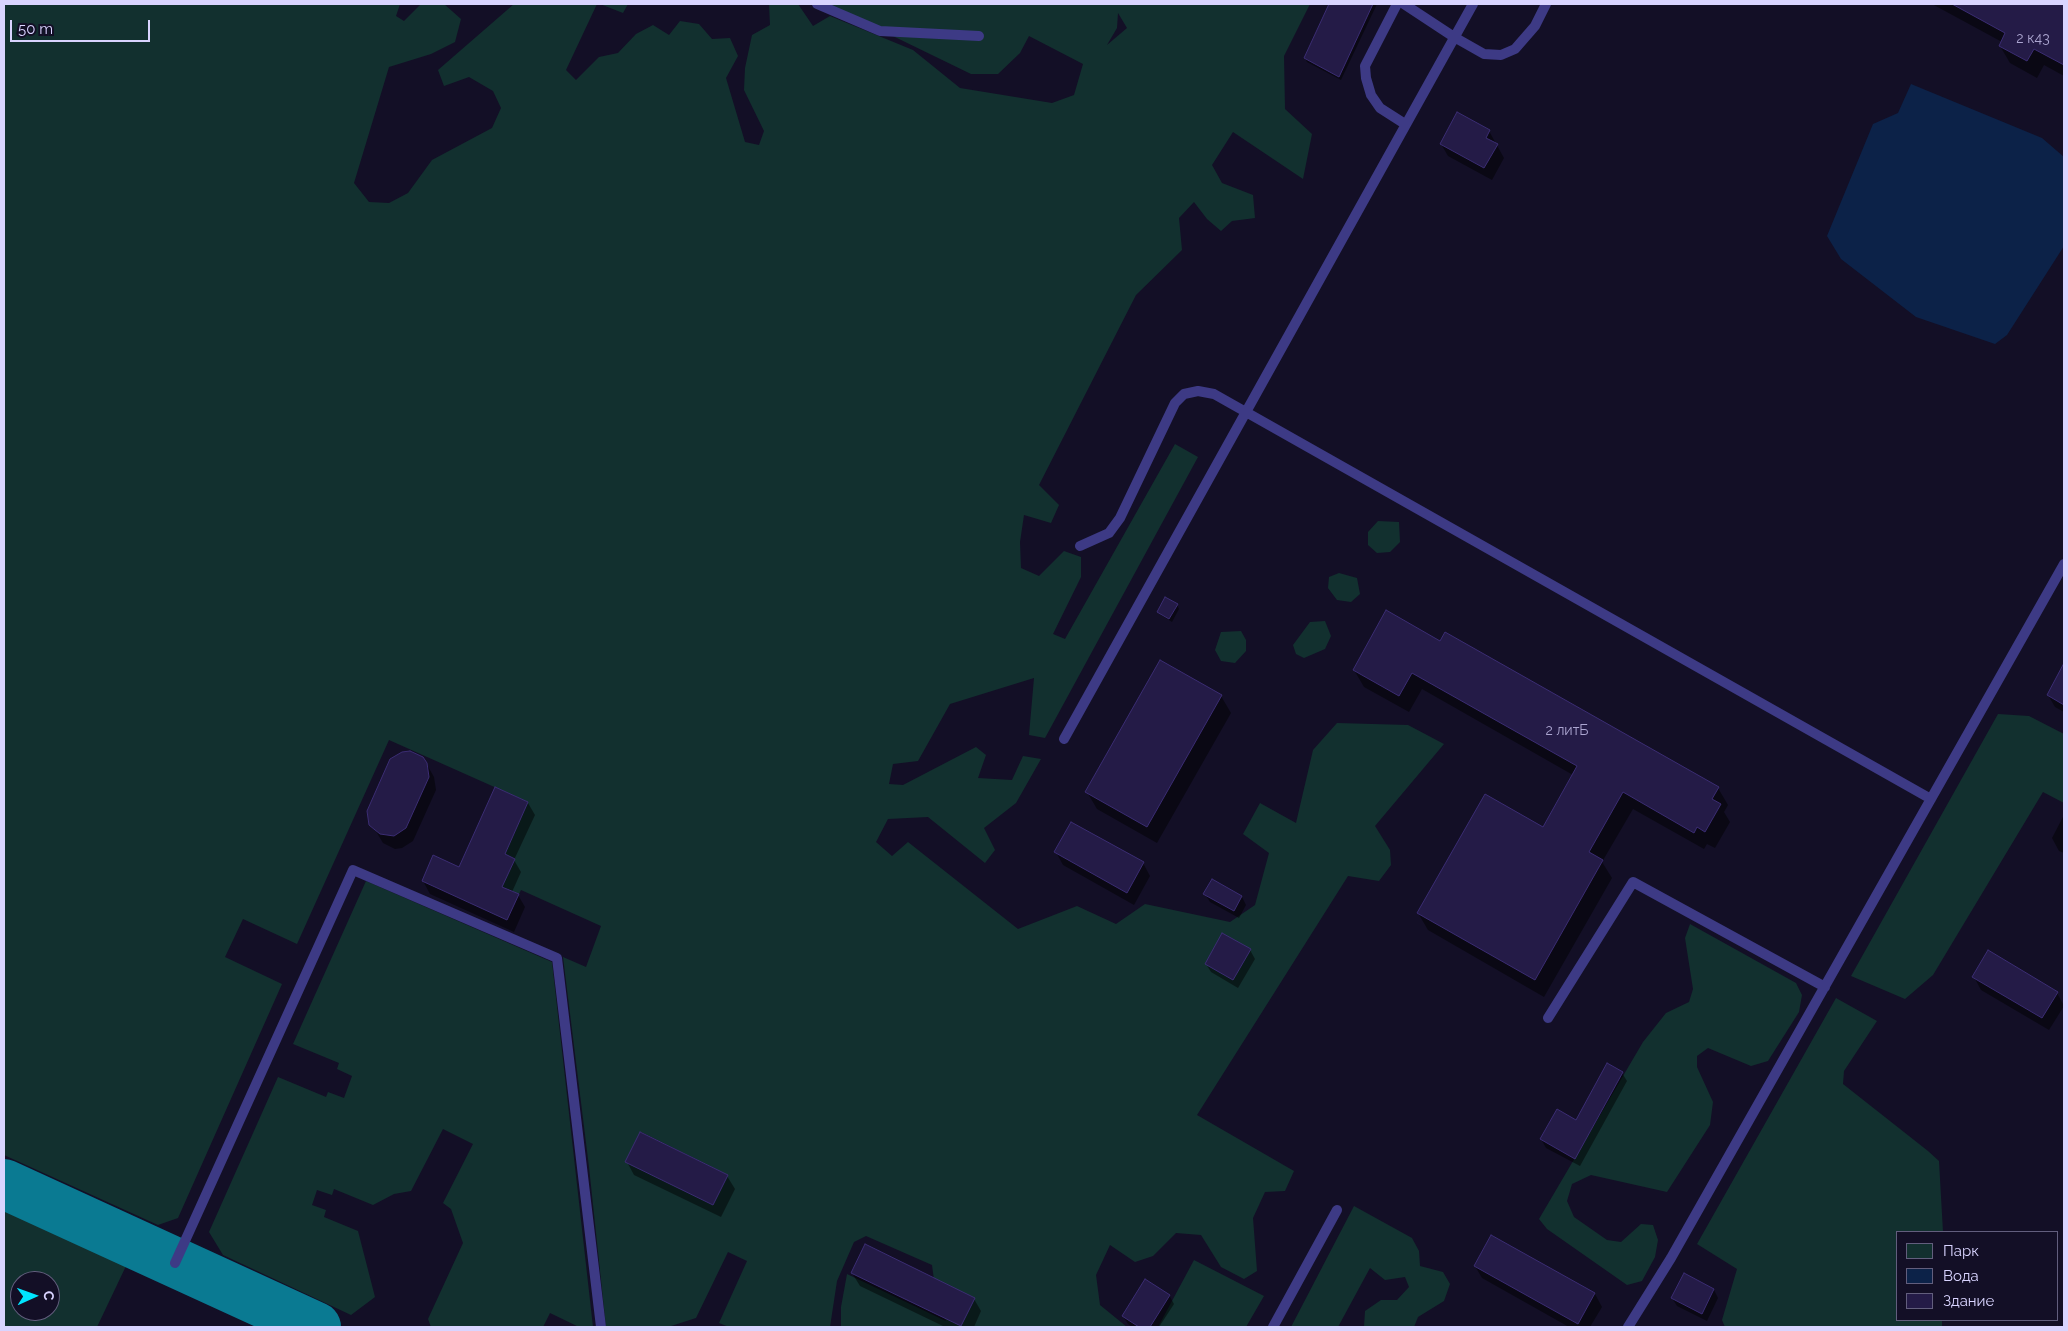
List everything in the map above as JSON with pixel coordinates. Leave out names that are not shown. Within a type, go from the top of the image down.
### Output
[{"type":"lane","points":[[817,4],[880,31],[979,36]]},
{"type":"lane","points":[[1397,4],[1365,66],[1366,78],[1371,94],[1380,108],[1405,124]]},
{"type":"lane","points":[[1404,4],[1484,54],[1501,55],[1516,49],[1535,26],[1546,4]]},
{"type":"lane","points":[[1064,739],[1473,4]]},
{"type":"lane","points":[[1080,546],[1109,533],[1120,518],[1175,403],[1184,394],[1198,391],[1214,394],[1931,799]]},
{"type":"lane","points":[[1628,1327],[1671,1258],[2064,564]]},
{"type":"lane","points":[[175,1263],[353,870],[557,958],[601,1327]]},
{"type":"lane","points":[[1548,1018],[1633,882],[1825,987]]},
{"type":"lane","points":[[1273,1327],[1337,1210]]},
{"type":"green space","points":[[4,4],[400,4],[396,16],[404,21],[421,4],[444,4],[461,19],[455,42],[431,54],[389,67],[354,183],[369,202],[389,203],[408,193],[432,160],[492,128],[501,108],[493,91],[469,77],[444,86],[438,70],[514,4],[597,4],[566,70],[576,80],[599,57],[618,53],[636,34],[653,25],[669,35],[680,21],[699,24],[712,39],[730,38],[738,56],[726,78],[745,142],[759,145],[764,131],[744,90],[745,68],[752,35],[770,25],[769,4],[798,4],[813,26],[830,16],[913,50],[960,88],[1052,103],[1074,95],[1083,64],[1029,36],[1020,53],[998,74],[971,74],[827,4],[1310,4],[1284,56],[1285,109],[1312,134],[1303,179],[1233,132],[1212,165],[1222,183],[1253,195],[1255,218],[1232,221],[1221,231],[1207,219],[1194,202],[1179,218],[1182,250],[1136,295],[1039,485],[1059,505],[1051,523],[1024,515],[1020,542],[1021,568],[1039,576],[1064,551],[1081,557],[1081,577],[1053,634],[1065,639],[1175,444],[1198,457],[1045,738],[1029,735],[1034,678],[950,704],[918,761],[893,764],[889,784],[903,785],[976,747],[986,755],[978,778],[1012,780],[1023,756],[1041,759],[1016,803],[984,828],[995,850],[985,863],[928,817],[888,819],[876,842],[892,856],[908,842],[1018,929],[1077,906],[1116,924],[1145,904],[1230,922],[1255,905],[1269,853],[1243,834],[1260,803],[1296,823],[1313,750],[1337,723],[1408,725],[1444,744],[1375,826],[1390,850],[1391,865],[1379,881],[1348,876],[1197,1115],[1294,1171],[1285,1191],[1265,1192],[1253,1218],[1257,1271],[1244,1279],[1221,1267],[1201,1235],[1176,1233],[1153,1256],[1135,1262],[1110,1245],[1096,1275],[1100,1305],[1127,1327],[841,1327],[841,1307],[847,1274],[946,1321],[937,1302],[932,1265],[866,1236],[854,1242],[837,1281],[830,1327],[729,1327],[719,1323],[747,1261],[728,1252],[696,1318],[668,1327],[606,1327],[589,1167],[563,957],[586,967],[601,926],[521,890],[519,894],[477,875],[508,874],[515,859],[505,854],[528,802],[389,740],[297,944],[243,919],[225,957],[282,984],[178,1218],[158,1225],[4,1155]],"holes":[[[1118,13],[1127,28],[1107,45],[1117,28]],[[641,1132],[728,1175],[713,1205],[626,1162]]]},
{"type":"green space","points":[[600,4],[628,4],[623,13]]},
{"type":"green space","points":[[1378,521],[1399,522],[1400,542],[1390,552],[1377,553],[1368,545],[1368,532]]},
{"type":"green space","points":[[1339,573],[1357,578],[1360,594],[1351,602],[1337,600],[1328,588],[1329,577]]},
{"type":"green space","points":[[1325,621],[1331,636],[1325,649],[1304,658],[1296,654],[1293,645],[1310,622]]},
{"type":"green space","points":[[1241,631],[1246,640],[1246,651],[1235,663],[1221,661],[1215,650],[1221,632]]},
{"type":"green space","points":[[1998,714],[2029,716],[2064,734],[2064,803],[2043,792],[1933,975],[1905,999],[1851,976]]},
{"type":"green space","points":[[366,881],[552,962],[593,1327],[579,1327],[550,1313],[543,1327],[431,1327],[428,1319],[463,1243],[451,1209],[443,1203],[473,1144],[443,1129],[411,1191],[394,1194],[373,1205],[334,1189],[332,1195],[317,1190],[312,1205],[326,1210],[324,1217],[358,1231],[375,1297],[351,1315],[223,1255],[209,1232],[278,1077],[326,1097],[328,1092],[344,1098],[352,1076],[337,1069],[339,1063],[293,1044]]},
{"type":"green space","points":[[1690,924],[1796,983],[1802,995],[1799,1012],[1768,1061],[1751,1066],[1708,1048],[1697,1056],[1697,1067],[1713,1102],[1710,1125],[1667,1192],[1591,1175],[1572,1184],[1567,1201],[1574,1217],[1607,1240],[1621,1242],[1641,1224],[1653,1225],[1658,1240],[1655,1257],[1642,1281],[1627,1285],[1547,1229],[1539,1219],[1643,1042],[1666,1013],[1689,1002],[1693,989],[1685,938]]},
{"type":"green space","points":[[1836,998],[1877,1021],[1844,1071],[1843,1084],[1939,1161],[1943,1231],[1896,1231],[1896,1321],[1942,1321],[1942,1327],[1725,1327],[1722,1320],[1737,1269],[1697,1244]]},
{"type":"green space","points":[[1354,1206],[1412,1238],[1419,1251],[1420,1266],[1443,1272],[1450,1284],[1444,1301],[1418,1317],[1414,1327],[1364,1327],[1365,1311],[1381,1300],[1397,1300],[1409,1287],[1405,1277],[1385,1280],[1370,1268],[1338,1327],[1291,1327]]},
{"type":"green space","points":[[4,1210],[126,1266],[97,1327],[4,1327]]},
{"type":"green space","points":[[1194,1260],[1264,1296],[1246,1327],[1158,1327]]},
{"type":"water","points":[[1911,84],[2042,138],[2064,157],[2064,246],[2007,335],[1995,344],[1916,317],[1841,259],[1827,236],[1873,124],[1898,113]]},
{"type":"building","points":[[1329,4],[1373,4],[1339,77],[1304,58]]},
{"type":"building","points":[[1952,4],[2064,4],[2064,65],[2034,49],[2027,61],[1999,46],[2005,33]]},
{"type":"building","points":[[1457,112],[1490,130],[1486,138],[1498,144],[1484,168],[1440,144]]},
{"type":"building","points":[[1165,597],[1178,604],[1169,619],[1157,612]]},
{"type":"building","points":[[1386,610],[1440,641],[1445,632],[1719,787],[1712,799],[1721,804],[1705,832],[1697,827],[1694,833],[1623,792],[1589,852],[1603,860],[1535,980],[1417,913],[1485,794],[1543,827],[1577,766],[1412,673],[1399,696],[1353,670]]},
{"type":"building","points":[[1160,660],[1222,695],[1147,827],[1085,792]]},
{"type":"building","points":[[2064,663],[2064,705],[2047,695]]},
{"type":"building","points":[[410,751],[423,757],[427,763],[429,777],[406,828],[394,836],[380,834],[369,825],[367,811],[390,759],[402,752]]},
{"type":"building","points":[[495,787],[528,802],[505,854],[515,859],[502,887],[519,894],[507,920],[422,881],[433,855],[459,867]]},
{"type":"building","points":[[1071,822],[1144,862],[1127,893],[1054,852]]},
{"type":"building","points":[[1212,879],[1242,896],[1234,911],[1203,894]]},
{"type":"building","points":[[1222,933],[1251,949],[1233,980],[1205,964]]},
{"type":"building","points":[[1988,950],[2058,992],[2042,1018],[1972,977]]},
{"type":"building","points":[[1607,1063],[1623,1072],[1575,1159],[1540,1139],[1557,1109],[1576,1120]]},
{"type":"building","points":[[640,1132],[728,1175],[713,1205],[625,1162]]},
{"type":"building","points":[[1491,1235],[1595,1293],[1578,1324],[1474,1266]]},
{"type":"building","points":[[865,1244],[975,1298],[961,1326],[851,1273]]},
{"type":"building","points":[[1684,1273],[1714,1289],[1702,1314],[1671,1298]]},
{"type":"building","points":[[1145,1279],[1170,1295],[1150,1327],[1139,1327],[1122,1316]]},
{"type":"taxiway","points":[[4,1184],[316,1327]]}]
